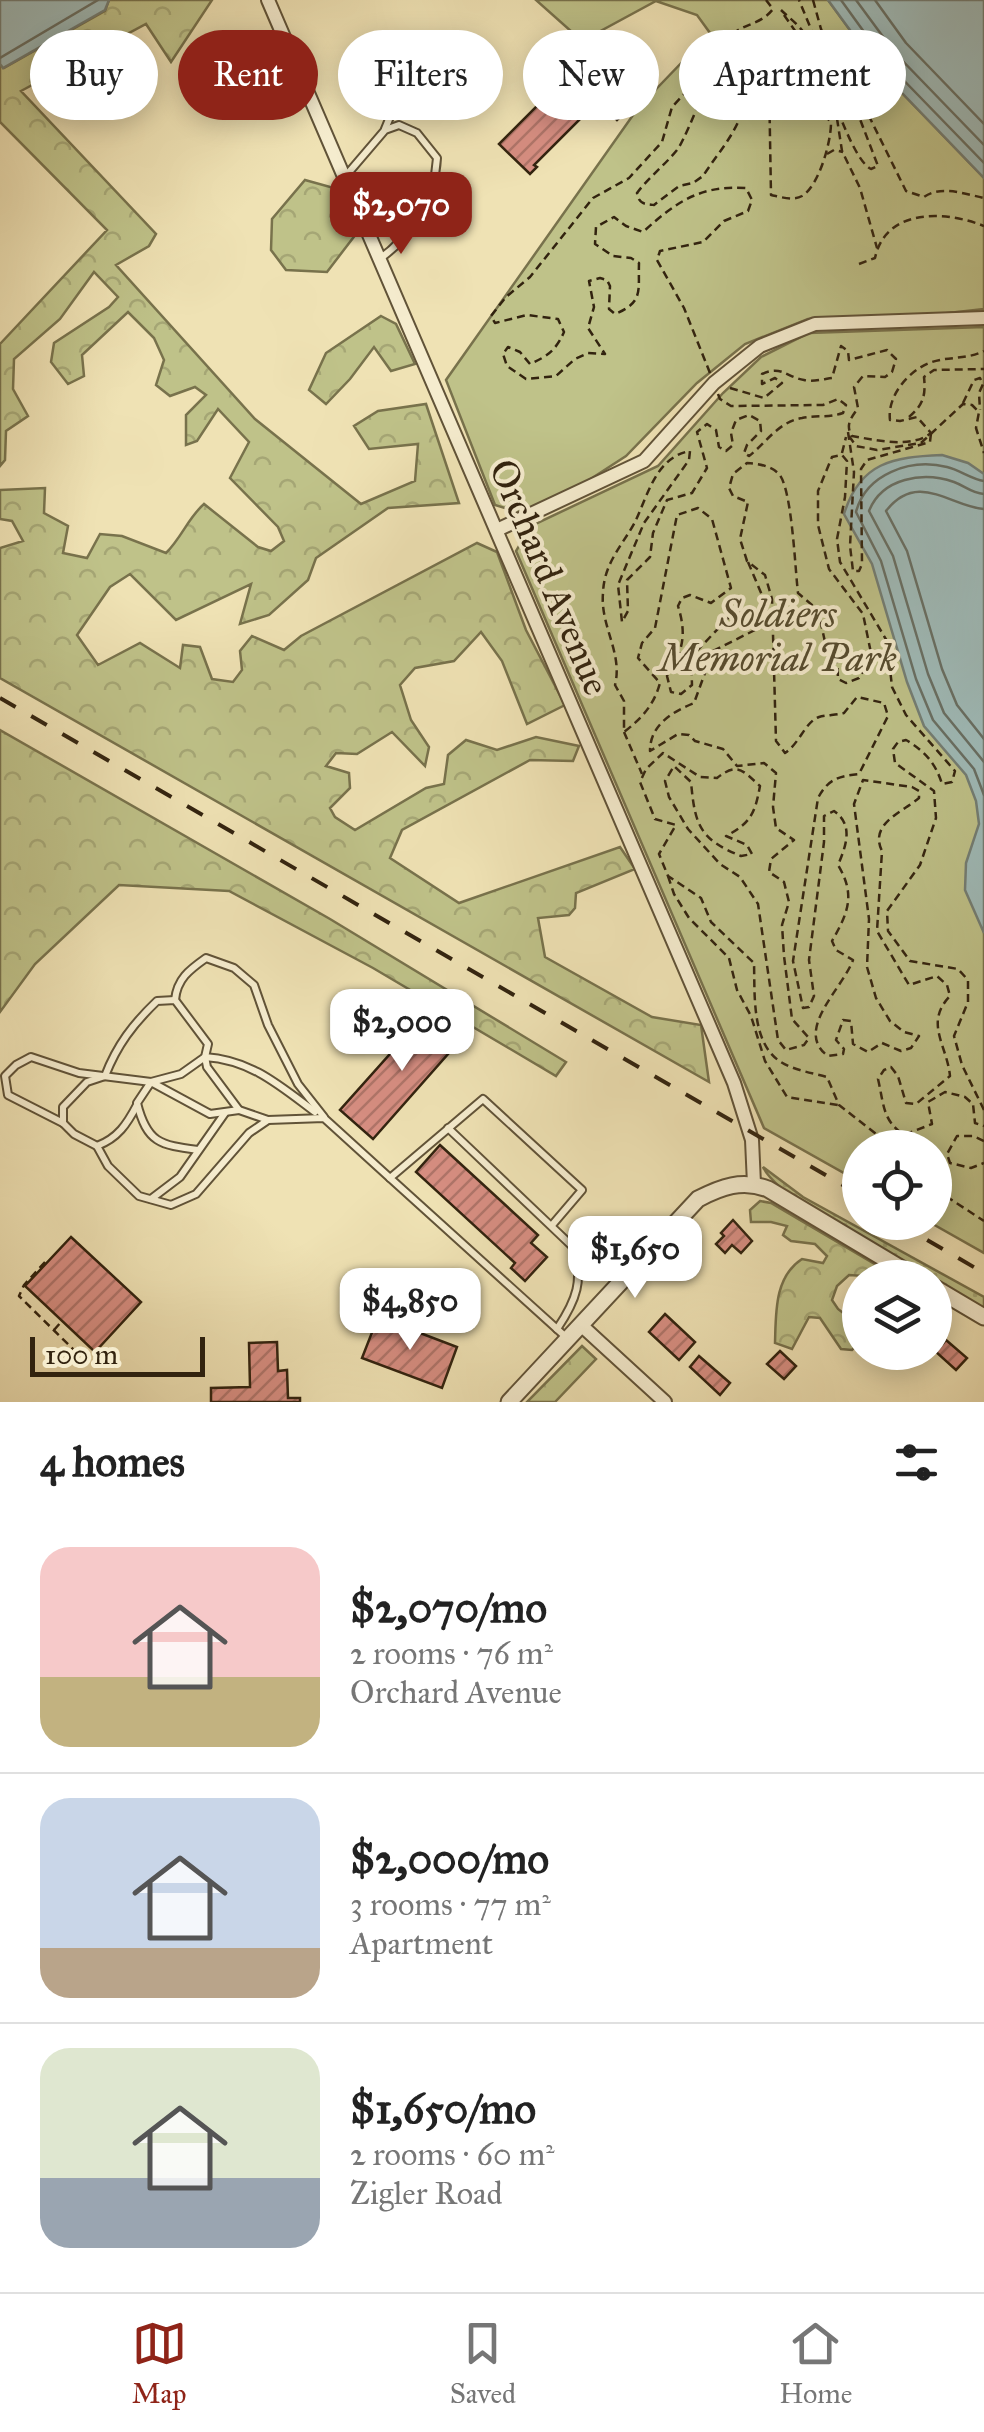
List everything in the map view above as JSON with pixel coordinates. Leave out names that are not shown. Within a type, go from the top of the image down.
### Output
[{"type":"street","name":"Orchard Avenue","points":[[268,0],[734,1083],[752,1140],[754,1184]]},
{"type":"street","points":[[497,530],[644,461],[714,383],[760,346],[815,324],[984,318]]},
{"type":"street","points":[[509,1402],[563,1334],[582,1325],[698,1199],[725,1186],[754,1184],[768,1189],[887,1260]]},
{"type":"street","points":[[952,1298],[984,1318]]},
{"type":"street","points":[[582,1325],[664,1402]]},
{"type":"lane","points":[[343,179],[388,120]]},
{"type":"lane","points":[[378,260],[395,248],[424,205],[436,178],[437,158],[417,133],[399,125],[384,130]]},
{"type":"lane","points":[[239,1110],[207,1067],[208,1044],[175,1000],[176,986],[206,958],[234,968],[254,986],[268,1025],[298,1084],[324,1118]]},
{"type":"lane","points":[[105,1076],[115,1048],[140,1018],[157,1001],[175,1000]]},
{"type":"lane","points":[[98,1146],[110,1141],[128,1123],[151,1082],[181,1074],[205,1056],[230,1058],[265,1075],[324,1118],[563,1334],[577,1298],[580,1264],[572,1246],[448,1128]]},
{"type":"lane","points":[[268,1120],[249,1133],[196,1194],[171,1204],[139,1196],[108,1166],[98,1146],[8,1094],[5,1076],[30,1058],[79,1072],[151,1082],[210,1114],[239,1110],[268,1120],[324,1118]]},
{"type":"lane","points":[[63,1123],[64,1107],[74,1093],[87,1082],[105,1076]]},
{"type":"lane","points":[[390,1178],[483,1099],[582,1190],[553,1224]]},
{"type":"lane","points":[[137,1103],[143,1126],[161,1145],[198,1150]]},
{"type":"lane","points":[[151,1199],[180,1177],[226,1112]]},
{"type":"path","points":[[642,776],[624,732],[624,701],[615,685],[619,667],[605,619],[602,592],[614,550],[634,524],[660,471],[672,457],[690,450],[689,460],[644,523],[618,585],[622,622],[628,612],[627,580],[650,557],[653,532],[667,500],[692,492],[708,468],[697,432],[706,424],[716,430],[719,446],[726,451],[733,446],[731,433],[736,420],[749,415],[760,422],[761,431],[747,445],[744,454],[749,456],[768,441],[774,430],[800,418],[828,418],[843,413],[846,404],[838,399],[823,405],[730,406],[720,400],[684,308],[657,260],[660,251],[704,242],[724,221],[748,211],[752,200],[746,188],[724,187],[704,192],[666,210],[643,232],[614,217],[596,227],[595,244],[612,256],[639,263],[640,294],[630,308],[615,314],[610,309],[607,280],[589,281],[594,307],[588,328],[605,354],[588,353],[575,358],[556,376],[526,379],[507,366],[503,354],[508,347],[520,352],[530,364],[545,357],[557,348],[564,332],[558,320],[527,315],[495,323],[491,316],[530,277],[593,198],[628,178],[662,142],[672,107],[699,78],[705,83],[706,92],[688,122],[680,148],[637,193],[643,204],[654,205],[679,186],[703,176],[744,109],[745,90],[741,81],[749,70],[762,66],[768,80],[771,195],[798,198],[807,193],[826,154],[831,123],[755,38],[746,36],[739,40],[738,52],[730,53],[726,48],[736,27],[764,20],[772,9],[766,0]]},
{"type":"path","points":[[779,0],[836,112],[843,152],[860,188],[877,248],[875,258],[860,264]]},
{"type":"path","points":[[781,10],[803,32],[863,165],[871,169],[878,166],[858,114],[837,92],[799,0]]},
{"type":"path","points":[[813,0],[820,29],[848,92],[864,106],[906,191],[924,197],[930,192],[952,191],[984,198]]},
{"type":"path","points":[[826,154],[834,150],[843,152]]},
{"type":"path","points":[[877,248],[896,225],[915,216],[964,218],[984,226]]},
{"type":"path","points":[[714,383],[764,398],[782,383],[776,378],[762,384],[762,374],[770,370],[780,369],[805,381],[832,378],[841,346],[848,351],[848,360],[887,350],[896,359],[892,372],[884,377],[863,376],[854,387],[858,408],[848,422],[854,472],[850,546],[853,571],[858,571],[862,564],[861,469],[867,460],[933,439],[923,422],[909,417]]},
{"type":"path","points":[[984,350],[973,356],[925,364],[892,397],[890,420],[900,422],[920,408],[926,392],[924,377],[934,370],[984,369]]},
{"type":"path","points":[[848,430],[852,436],[898,442],[924,438],[941,428],[963,404],[974,380],[980,378],[982,405],[976,428],[984,453]]},
{"type":"path","points":[[963,404],[972,405],[979,412]]},
{"type":"path","points":[[848,430],[856,446],[877,450],[921,444],[931,432]]},
{"type":"path","points":[[848,430],[842,454],[848,474],[837,539],[840,562],[887,641],[892,687],[906,715],[955,771],[952,782],[942,784],[933,762],[919,747],[906,740],[893,749],[894,762],[934,791],[936,818],[920,865],[887,911],[888,932],[910,961],[958,969],[968,980],[968,1002],[954,1036],[962,1065],[984,1110]]},
{"type":"path","points":[[773,622],[740,539],[748,502],[733,496],[729,488],[732,474],[747,462],[765,465],[780,474],[788,490],[798,593],[818,610],[825,642],[837,658],[838,679],[846,684],[859,678],[872,658],[862,614],[829,569],[818,524],[818,491],[825,468],[832,457],[842,454]]},
{"type":"path","points":[[624,732],[656,699],[660,682],[638,658],[642,644],[656,628],[677,515],[698,508],[712,519],[731,588],[711,602],[690,595],[682,598],[678,606],[683,622],[681,654],[667,676],[671,692],[680,694],[692,685],[691,657],[734,612],[750,612],[757,620],[755,630],[713,652],[694,703],[668,714],[650,743],[650,751],[678,734],[689,735],[695,742],[723,749],[737,766],[764,763],[776,773],[776,828],[794,840],[771,859],[769,872],[784,882],[788,902],[782,925],[784,956],[792,1019],[809,1038],[804,1045],[786,1050],[778,1040],[758,904],[740,877],[720,864],[688,828],[669,797],[665,782],[674,766],[691,782],[694,815],[704,836],[741,856],[752,854],[747,845],[726,836],[747,825],[756,812],[760,786],[742,769],[729,769],[716,778],[700,776],[663,753],[640,782],[654,820],[676,825],[659,854],[674,894],[689,918],[728,958],[766,1061],[787,1097],[840,1105]]},
{"type":"path","points":[[747,560],[765,575],[772,599],[776,741],[785,752],[798,744],[805,728],[818,718],[844,714],[857,697],[884,703],[888,716],[860,774],[838,776],[825,785],[818,798],[794,961],[802,1008],[809,1007],[814,996],[808,960],[824,816],[834,812],[843,818],[848,832],[838,865],[845,878],[849,907],[832,941],[836,950],[854,960],[848,976],[817,1022],[815,1039],[828,1056],[843,1054],[844,1049],[836,1040],[843,1020],[851,1021],[853,1044],[868,1052],[882,1042],[901,1051],[911,1048],[919,1036],[904,1032],[890,1021],[876,998],[867,967],[869,919],[854,804],[864,780],[912,787],[919,791],[919,798],[882,824],[877,841],[882,851],[877,931],[909,985],[937,976],[947,985],[950,996],[940,1006],[937,1037],[948,1054],[950,1076],[916,1104],[906,1104],[898,1076],[892,1067],[884,1070],[878,1079],[883,1106],[890,1125],[904,1135],[932,1124],[928,1102],[945,1092],[965,1097],[973,1104],[975,1123],[984,1126]]},
{"type":"path","points":[[668,876],[701,898],[712,922],[754,963],[762,1040],[770,1052],[782,1063],[828,1077],[840,1105],[871,1130]]},
{"type":"path","points":[[984,1141],[974,1136],[957,1136],[946,1154],[950,1163],[971,1168],[984,1163]]},
{"type":"path","points":[[952,1200],[984,1221]]},
{"type":"path","points":[[45,1262],[24,1284],[19,1296],[79,1355]]},
{"type":"path","points":[[52,1331],[62,1321]]},
{"type":"green space","points":[[109,0],[212,0],[192,30],[178,30],[178,51],[171,62],[158,42],[158,30],[150,30],[146,24],[135,30],[71,30],[105,11]]},
{"type":"green space","points":[[536,0],[828,0],[850,30],[708,30],[697,15],[656,1],[602,30],[570,30]]},
{"type":"green space","points":[[30,53],[30,86],[21,91],[30,101],[30,120],[48,120],[156,234],[149,246],[116,265],[255,419],[361,504],[415,481],[418,444],[369,449],[354,426],[378,411],[426,404],[459,503],[388,508],[316,558],[308,580],[269,615],[240,624],[251,584],[176,620],[130,574],[110,587],[77,635],[98,665],[140,643],[180,668],[183,645],[200,647],[212,679],[233,682],[242,670],[240,651],[252,636],[284,650],[301,636],[477,543],[497,552],[526,630],[565,705],[527,724],[502,661],[481,632],[454,661],[415,668],[400,685],[411,720],[429,747],[425,766],[392,732],[357,754],[336,753],[326,766],[349,773],[350,788],[330,808],[335,817],[355,830],[426,788],[444,784],[448,755],[466,740],[497,750],[536,737],[579,746],[573,761],[530,760],[402,830],[390,858],[459,903],[620,847],[635,869],[576,893],[575,908],[569,915],[538,918],[545,957],[652,1017],[701,1025],[709,1082],[0,678],[0,548],[23,541],[12,521],[0,519],[0,490],[45,488],[44,513],[68,526],[63,553],[87,558],[100,534],[122,536],[166,553],[204,504],[258,547],[271,551],[284,541],[278,527],[230,478],[249,442],[218,409],[197,441],[186,445],[186,415],[206,395],[195,387],[170,396],[156,385],[164,360],[154,338],[128,312],[82,355],[84,376],[68,384],[51,362],[54,343],[118,297],[94,272],[60,319],[14,359],[13,389],[28,416],[6,431],[5,460],[0,466],[0,344],[107,230],[0,122],[0,64],[4,68]]},
{"type":"green space","points":[[679,65],[679,120],[906,120],[906,97],[984,178],[984,309],[808,319],[745,344],[697,383],[626,456],[569,493],[518,512],[495,505],[446,380],[630,120],[659,120],[659,86]]},
{"type":"green space","points":[[305,180],[334,188],[356,234],[327,272],[286,270],[271,250],[272,219]]},
{"type":"green space","points":[[381,316],[396,324],[415,364],[391,371],[374,347],[326,404],[309,390],[326,353]]},
{"type":"green space","name":"Soldiers Memorial Park","points":[[984,327],[984,1253],[952,1235],[952,1130],[842,1130],[842,1172],[764,1128],[516,551],[531,526],[658,466],[761,357],[809,333]]},
{"type":"green space","points":[[0,730],[330,919],[566,1062],[556,1076],[373,968],[229,891],[119,885],[35,964],[0,1012]]},
{"type":"green space","points":[[763,1167],[803,1197],[842,1219],[842,1229],[790,1196]]},
{"type":"green space","points":[[760,1201],[771,1203],[868,1260],[842,1260],[842,1281],[832,1300],[842,1312],[842,1349],[820,1318],[809,1317],[792,1349],[775,1343],[778,1297],[786,1276],[802,1259],[823,1263],[827,1256],[815,1244],[791,1241],[783,1235],[787,1226],[751,1222],[750,1210]]},
{"type":"green space","points":[[861,1240],[881,1240],[917,1260],[897,1260]]},
{"type":"green space","points":[[952,1279],[984,1297],[984,1309],[952,1291]]},
{"type":"green space","points":[[582,1346],[596,1359],[555,1402],[527,1402]]},
{"type":"water","points":[[0,0],[109,0],[105,10],[70,30],[30,30],[30,53],[3,68]]},
{"type":"water","points":[[828,0],[984,0],[984,178],[906,97],[906,30],[850,30]]},
{"type":"water","points":[[942,455],[968,463],[984,474],[984,933],[965,890],[966,863],[979,824],[976,801],[966,775],[924,726],[872,564],[844,514],[859,483],[869,473],[894,461]]},
{"type":"building","points":[[523,120],[579,120],[534,165],[537,167],[530,174],[499,144]]},
{"type":"building","points":[[431,1008],[463,1037],[373,1139],[340,1110]]},
{"type":"building","points":[[440,1145],[538,1235],[531,1243],[547,1257],[525,1281],[511,1268],[515,1263],[416,1172]]},
{"type":"building","points":[[733,1220],[752,1241],[741,1253],[732,1245],[725,1253],[716,1244]]},
{"type":"building","points":[[71,1237],[141,1302],[95,1352],[25,1286]]},
{"type":"building","points":[[665,1314],[695,1342],[679,1360],[649,1332]]},
{"type":"building","points":[[378,1317],[457,1347],[442,1388],[362,1358]]},
{"type":"building","points":[[277,1342],[278,1371],[287,1370],[288,1398],[300,1398],[300,1402],[211,1402],[211,1388],[250,1387],[249,1343]]},
{"type":"building","points":[[952,1345],[967,1358],[956,1370],[952,1366]]},
{"type":"building","points":[[780,1351],[796,1366],[784,1379],[767,1364]]},
{"type":"building","points":[[699,1356],[730,1383],[720,1395],[690,1367]]},
{"type":"railway","points":[[0,698],[842,1185]]},
{"type":"railway","points":[[927,1240],[984,1273]]}]
